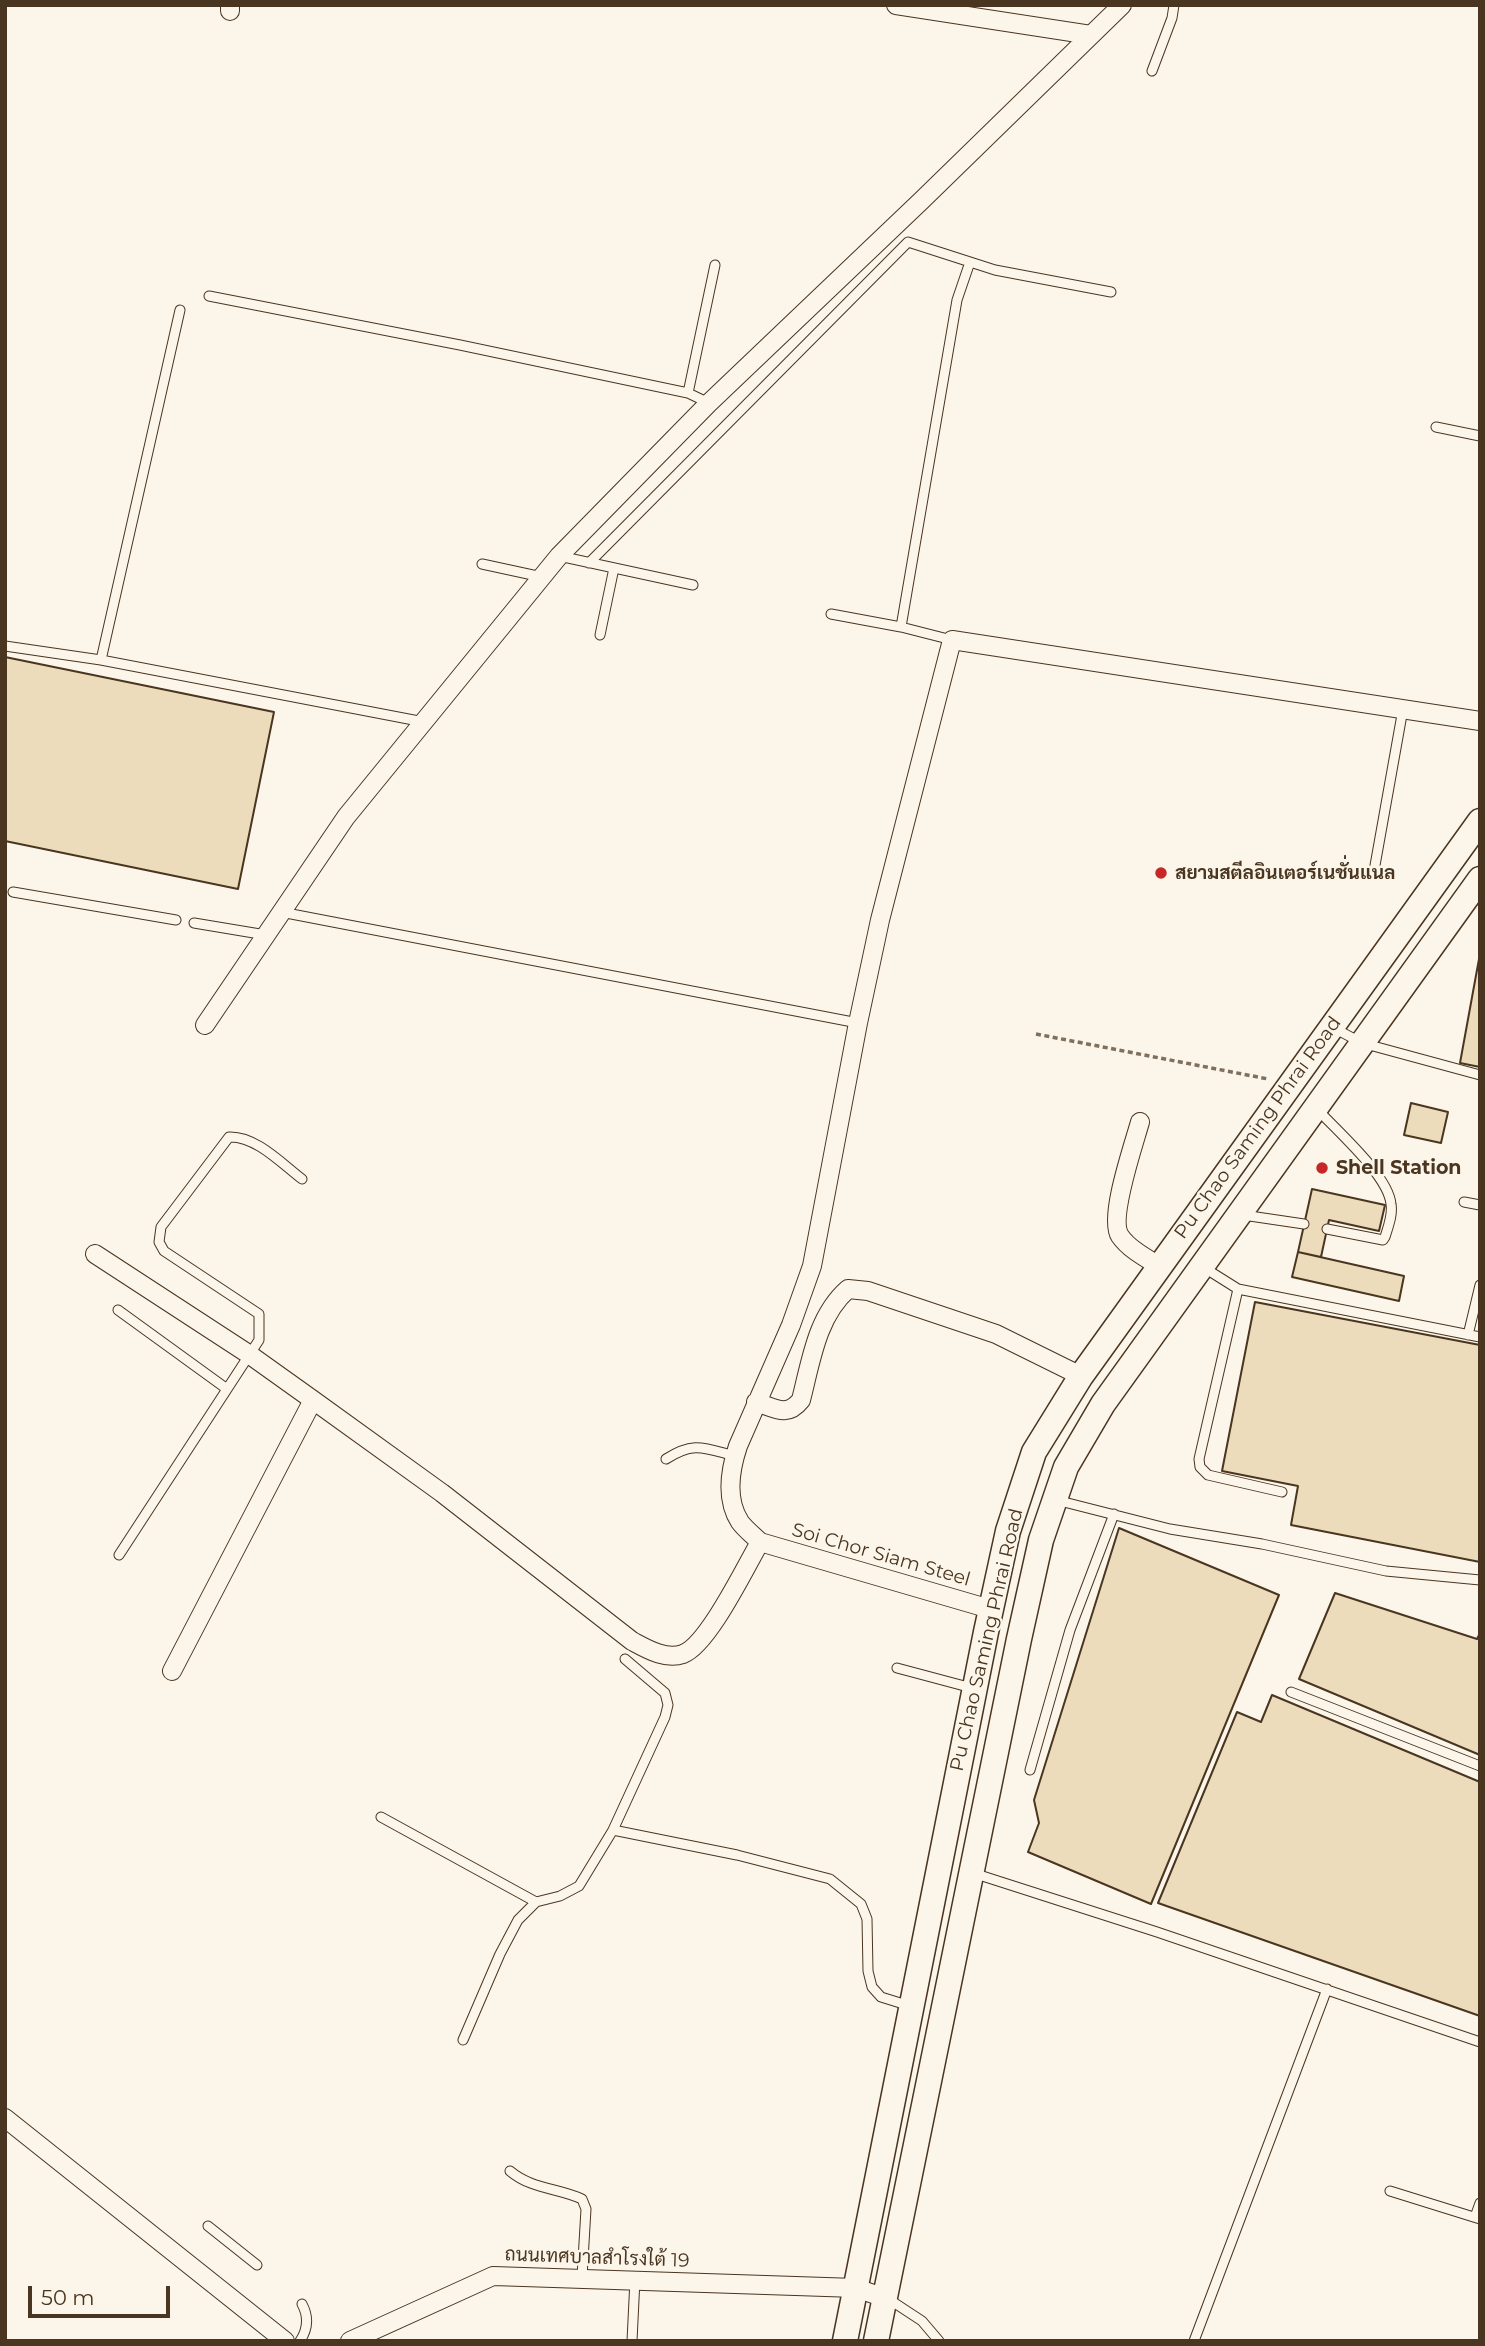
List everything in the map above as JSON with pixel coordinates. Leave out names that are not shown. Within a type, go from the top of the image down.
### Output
[{"type":"main road","name":"Pu Chao Saming Phrai Road","points":[[845,2341],[990,1609],[1009,1531],[1034,1452],[1080,1377],[1480,821]]},
{"type":"main road","name":"Pu Chao Saming Phrai Road","points":[[876,2341],[1024,1614],[1041,1540],[1066,1467],[1103,1404],[1480,879]]},
{"type":"street","points":[[896,5],[1091,35]]},
{"type":"street","points":[[205,1025],[346,817],[559,556],[709,403],[1122,5]]},
{"type":"street","points":[[95,1254],[250,1355],[313,1400],[442,1493],[632,1641],[652,1652],[673,1655],[685,1653],[697,1644],[718,1615],[760,1542],[740,1522],[730,1494],[731,1466],[791,1325],[812,1266],[880,920],[953,640],[1480,722]]},
{"type":"street","points":[[1140,1122],[1121,1190],[1116,1221],[1118,1234],[1129,1246],[1160,1266]]},
{"type":"street","points":[[756,1402],[782,1411],[794,1408],[801,1400],[821,1325],[835,1300],[848,1289],[868,1291],[996,1334],[1080,1377]]},
{"type":"street","points":[[172,1671],[313,1400]]},
{"type":"street","name":"Soi Chor Siam Steel","points":[[760,1542],[990,1609]]},
{"type":"street","points":[[5,2118],[285,2341]]},
{"type":"street","name":"ถนนเทศบาลสำโรงใต้ 19","points":[[350,2341],[493,2276],[856,2288],[885,2298]]},
{"type":"lane","points":[[1152,71],[1172,18],[1174,5]]},
{"type":"lane","points":[[589,563],[908,242],[995,270],[1111,292]]},
{"type":"lane","points":[[901,627],[957,300],[970,262]]},
{"type":"lane","points":[[688,393],[715,265]]},
{"type":"lane","points":[[209,296],[688,393],[709,403]]},
{"type":"lane","points":[[101,660],[180,310]]},
{"type":"lane","points":[[1436,427],[1480,436]]},
{"type":"lane","points":[[559,556],[693,585]]},
{"type":"lane","points":[[482,564],[542,577]]},
{"type":"lane","points":[[600,635],[614,568]]},
{"type":"lane","points":[[831,614],[953,640]]},
{"type":"lane","points":[[5,646],[101,660],[424,722]]},
{"type":"lane","points":[[1374,872],[1403,709]]},
{"type":"lane","points":[[13,892],[176,920]]},
{"type":"lane","points":[[281,912],[858,1023]]},
{"type":"lane","points":[[194,923],[266,935]]},
{"type":"lane","points":[[1331,1027],[1362,1043],[1480,1074]]},
{"type":"lane","points":[[1315,1108],[1370,1165],[1387,1191],[1392,1208],[1382,1240],[1327,1229]]},
{"type":"lane","points":[[119,1555],[259,1340],[259,1314],[164,1251],[159,1242],[161,1227],[229,1137],[240,1136],[252,1142],[302,1179]]},
{"type":"lane","points":[[1464,1202],[1480,1205]]},
{"type":"lane","points":[[1239,1214],[1304,1224]]},
{"type":"lane","points":[[1202,1266],[1238,1289],[1480,1337]]},
{"type":"lane","points":[[1468,1335],[1480,1285]]},
{"type":"lane","points":[[1238,1289],[1199,1459],[1200,1467],[1208,1475],[1282,1492]]},
{"type":"lane","points":[[118,1310],[228,1389]]},
{"type":"lane","points":[[666,1459],[683,1448],[702,1448],[734,1456]]},
{"type":"lane","points":[[1055,1499],[1170,1529],[1262,1544],[1386,1571],[1480,1580]]},
{"type":"lane","points":[[1030,1770],[1070,1630],[1114,1514]]},
{"type":"lane","points":[[463,2040],[500,1954],[518,1920],[536,1902],[560,1896],[579,1886],[614,1830],[665,1717],[668,1705],[665,1693],[625,1659]]},
{"type":"lane","points":[[897,1668],[974,1689]]},
{"type":"lane","points":[[1291,1692],[1480,1766]]},
{"type":"lane","points":[[381,1818],[536,1902]]},
{"type":"lane","points":[[614,1830],[737,1855],[831,1879],[860,1904],[866,1919],[868,1971],[872,1987],[881,1997],[912,2006]]},
{"type":"lane","points":[[971,1872],[1480,2042]]},
{"type":"lane","points":[[1194,2341],[1327,1989]]},
{"type":"lane","points":[[510,2171],[531,2184],[567,2192],[582,2199],[586,2209],[582,2277]]},
{"type":"lane","points":[[1390,2191],[1477,2218],[1480,2203]]},
{"type":"lane","points":[[208,2226],[257,2265]]},
{"type":"lane","points":[[632,2341],[635,2279]]},
{"type":"lane","points":[[885,2298],[922,2320],[939,2341]]},
{"type":"lane","points":[[300,2341],[308,2323],[302,2304]]},
{"type":"path","points":[[1036,1034],[1290,1084]]},
{"type":"building","points":[[5,657],[274,712],[238,889],[5,841]]},
{"type":"building","points":[[1480,959],[1480,1067],[1460,1063]]},
{"type":"building","points":[[1411,1103],[1448,1112],[1441,1143],[1404,1135]]},
{"type":"building","points":[[1312,1189],[1385,1205],[1379,1231],[1329,1220],[1321,1257],[1298,1252]]},
{"type":"building","points":[[1298,1252],[1404,1276],[1399,1301],[1292,1277]]},
{"type":"building","points":[[1255,1302],[1480,1345],[1480,1562],[1291,1525],[1298,1486],[1222,1471]]},
{"type":"building","points":[[1119,1528],[1279,1595],[1151,1904],[1028,1852],[1039,1823],[1034,1800]]},
{"type":"building","points":[[1335,1593],[1477,1639],[1480,1633],[1480,1755],[1299,1679]]},
{"type":"building","points":[[1272,1695],[1480,1782],[1480,2016],[1158,1903],[1237,1712],[1261,1722]]},
{"type":"place","name":"สยามสตีลอินเตอร์เนชั่นแนล","points":[[1161,873]]},
{"type":"place","name":"Shell Station","points":[[1322,1168]]}]
